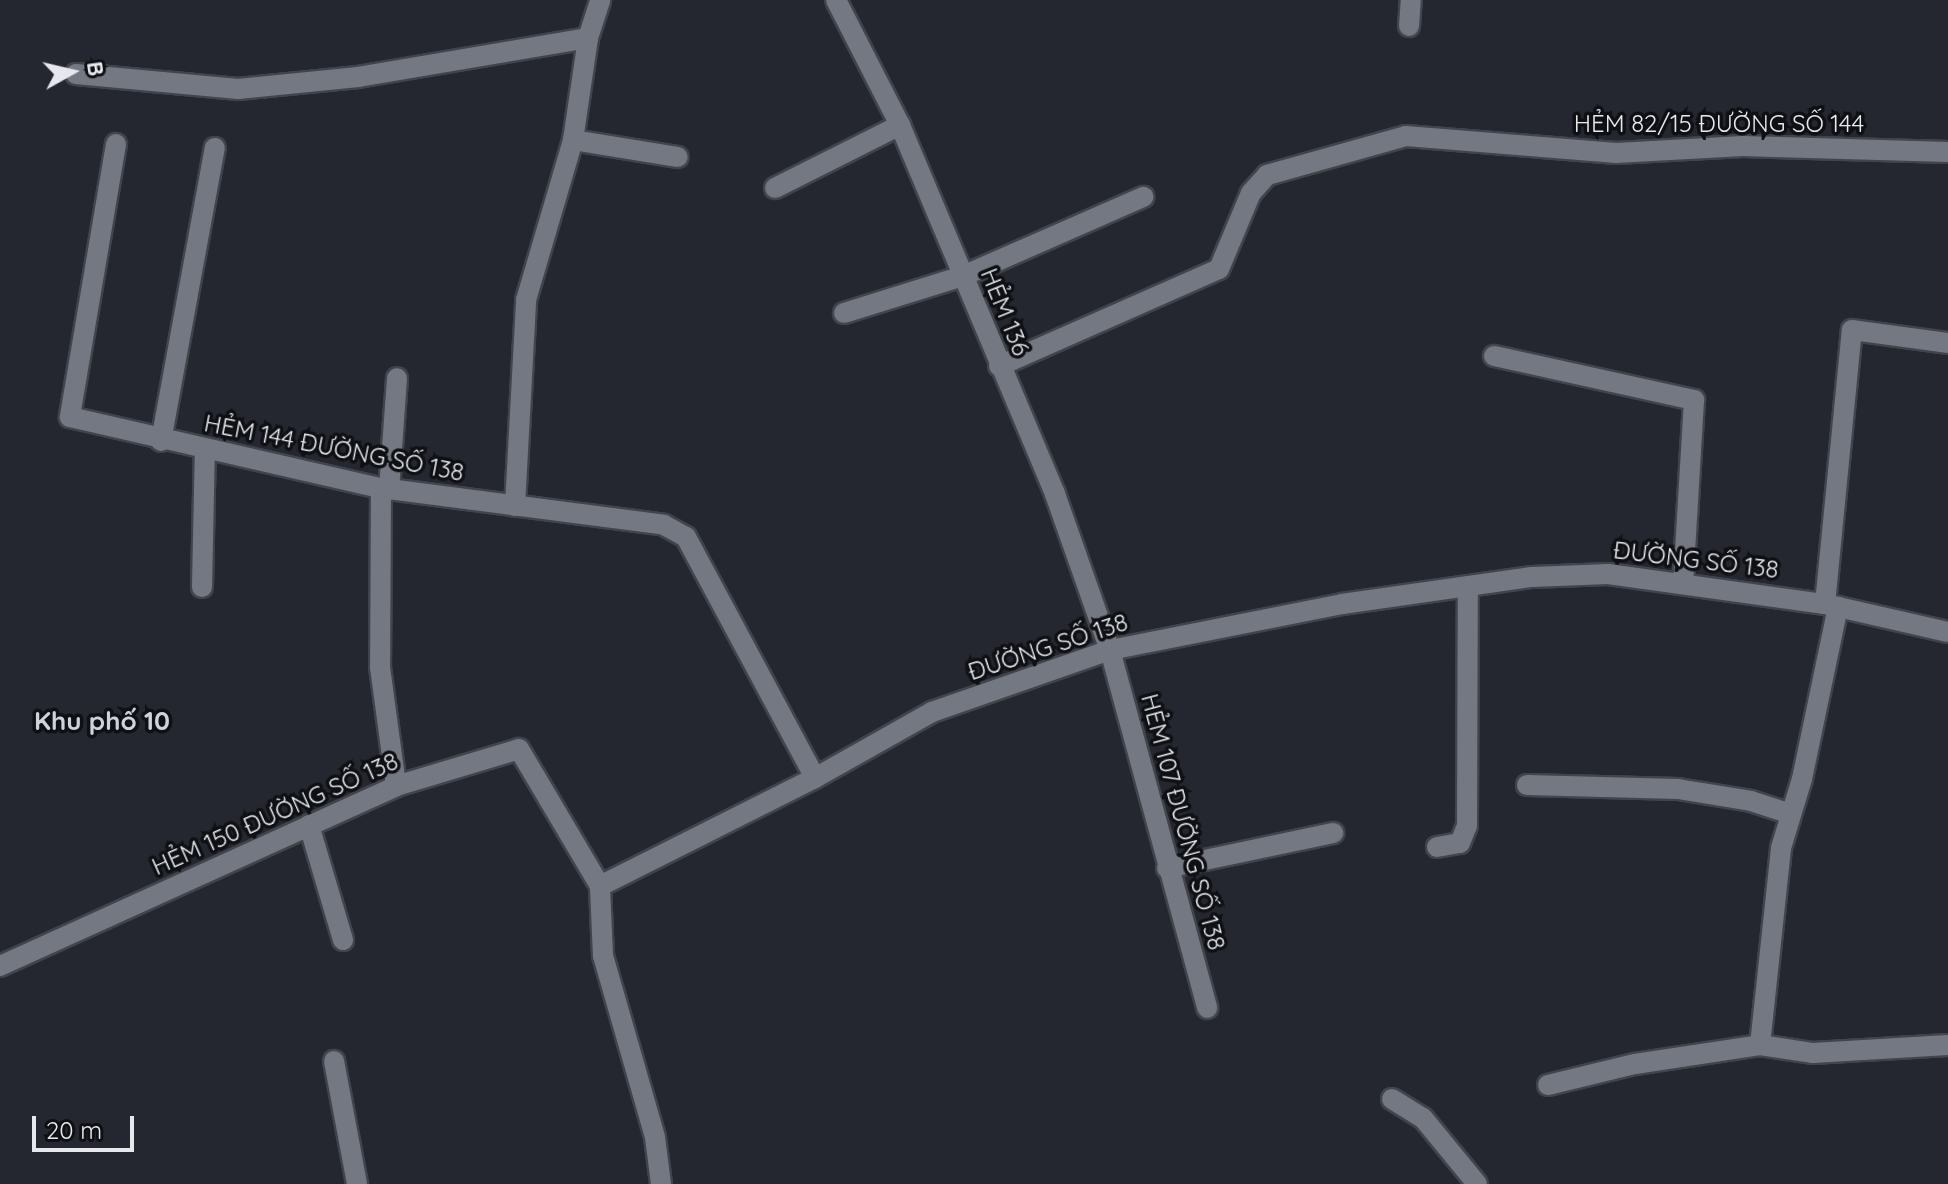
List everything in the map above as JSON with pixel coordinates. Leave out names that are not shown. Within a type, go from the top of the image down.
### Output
[{"type":"street","points":[[515,506],[526,300],[573,140],[588,38],[600,0]]},
{"type":"street","name":"HẺM 136","points":[[836,0],[900,125],[1055,494],[1110,650]]},
{"type":"street","points":[[1409,26],[1411,0]]},
{"type":"street","points":[[76,74],[238,89],[358,77],[588,38]]},
{"type":"street","points":[[775,188],[900,125]]},
{"type":"street","name":"HẺM 82/15 ĐƯỜNG SỐ 144","points":[[999,366],[1219,269],[1251,193],[1267,175],[1406,136],[1616,153],[1743,146],[1948,152]]},
{"type":"street","points":[[573,140],[678,157]]},
{"type":"street","name":"HẺM 144 ĐƯỜNG SỐ 138","points":[[116,144],[70,417],[161,441],[385,489],[664,525],[686,537],[815,778]]},
{"type":"street","points":[[161,441],[215,148]]},
{"type":"street","points":[[844,313],[963,276],[1143,197]]},
{"type":"street","points":[[1760,1045],[1781,848],[1791,814],[1831,605],[1852,330],[1948,343]]},
{"type":"street","points":[[1494,356],[1694,400],[1683,584]]},
{"type":"street","points":[[396,786],[380,667],[385,489],[397,378]]},
{"type":"street","points":[[202,587],[205,449]]},
{"type":"street","name":"ĐƯỜNG SỐ 138","points":[[600,886],[815,778],[932,712],[1110,650],[1342,604],[1468,586],[1608,574],[1831,605],[1948,632]]},
{"type":"street","points":[[1437,847],[1460,843],[1467,826],[1468,586]]},
{"type":"street","name":"HẺM 107 ĐƯỜNG SỐ 138","points":[[1110,650],[1207,1008]]},
{"type":"street","name":"HẺM 150 ĐƯỜNG SỐ 138","points":[[0,966],[396,786],[519,749],[600,886]]},
{"type":"street","points":[[1527,785],[1678,789],[1751,801],[1791,814]]},
{"type":"street","points":[[309,825],[343,940]]},
{"type":"street","points":[[1167,868],[1333,833]]},
{"type":"street","points":[[600,886],[603,956],[655,1137],[661,1184]]},
{"type":"street","points":[[1548,1085],[1635,1064],[1760,1045],[1813,1053],[1948,1045]]},
{"type":"street","points":[[334,1061],[357,1184]]},
{"type":"street","points":[[1392,1099],[1423,1118],[1477,1184]]},
{"type":"district","name":"Khu phố 10","points":[[102,721]]}]
